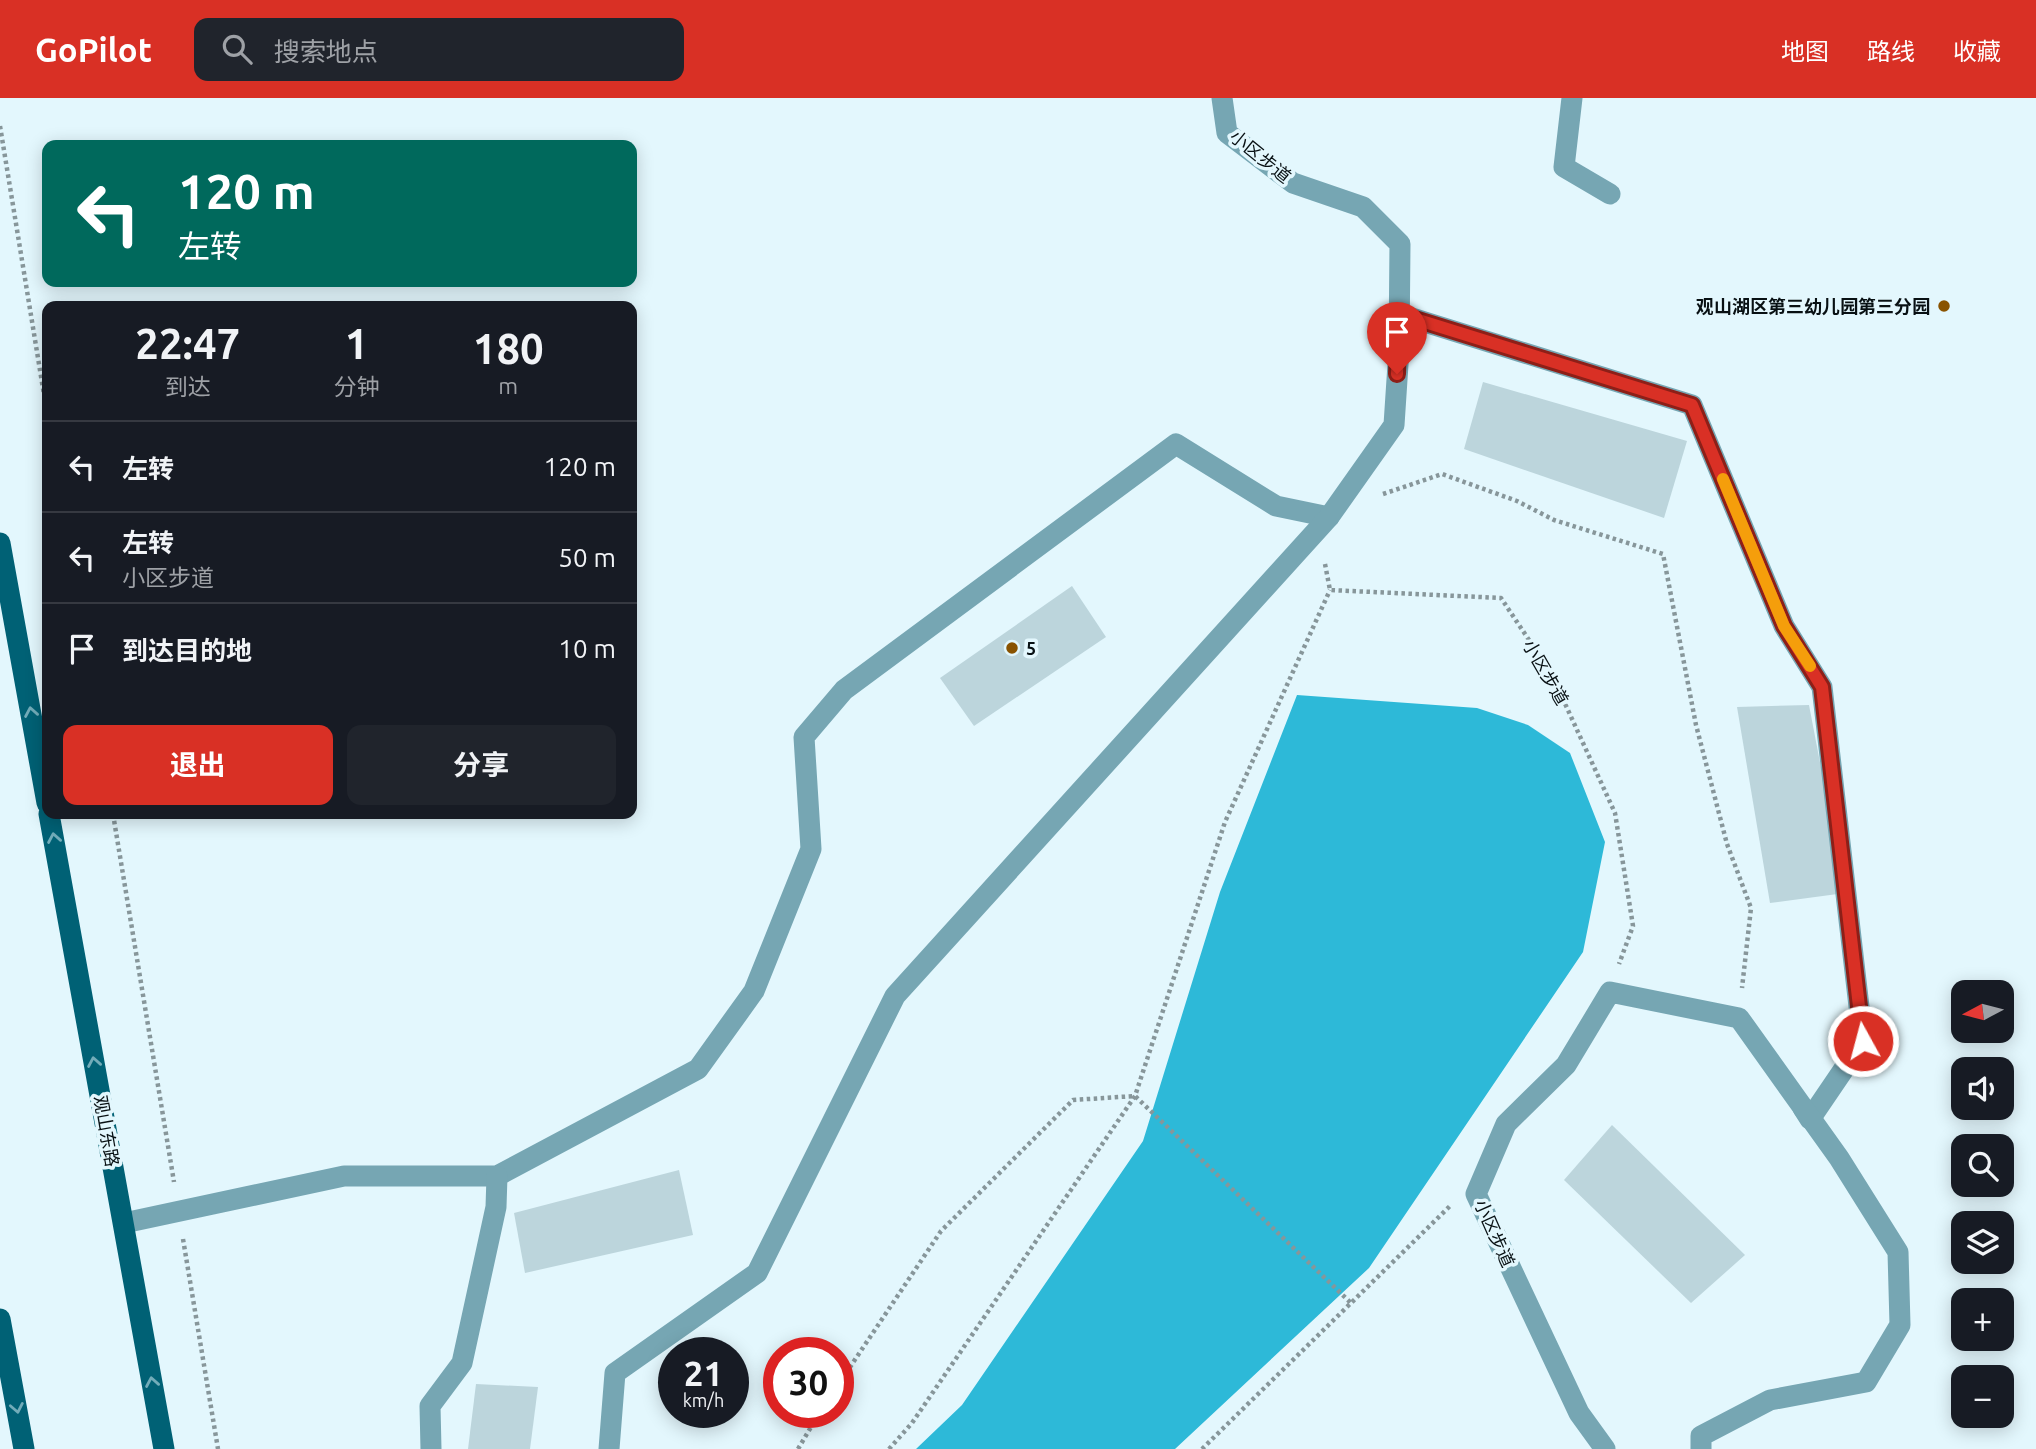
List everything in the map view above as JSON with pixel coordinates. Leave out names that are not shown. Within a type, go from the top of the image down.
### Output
[{"type":"main road","points":[[0,543],[42,775]]},
{"type":"main road","name":"观山东路","points":[[50,819],[164,1449]]},
{"type":"main road","points":[[0,1319],[24,1449]]},
{"type":"street","name":"小区步道","points":[[609,1449],[615,1373],[757,1273],[895,996],[1329,517],[1394,425],[1400,244],[1363,207],[1293,183],[1227,133],[1222,98]]},
{"type":"street","points":[[1572,98],[1564,167],[1610,194]]},
{"type":"street","points":[[1399,314],[1692,405],[1784,626],[1822,687],[1863,1041],[1810,1119]]},
{"type":"street","points":[[124,1223],[344,1176],[497,1176],[698,1069],[754,991],[811,849],[804,737],[844,690],[1176,444],[1276,506],[1329,517]]},
{"type":"street","name":"小区步道","points":[[1605,1449],[1579,1413],[1476,1194],[1506,1124],[1566,1065],[1610,992]]},
{"type":"street","points":[[1610,992],[1739,1018],[1898,1252],[1900,1325],[1866,1382],[1770,1399],[1701,1436],[1702,1449]]},
{"type":"street","points":[[431,1449],[430,1406],[462,1363],[496,1207],[497,1176]]},
{"type":"path","points":[[0,126],[42,382]]},
{"type":"path","points":[[1380,495],[1442,474],[1517,501],[1554,520],[1662,554],[1696,725],[1727,844],[1751,908],[1739,1018]]},
{"type":"path","points":[[888,1449],[912,1423],[1135,1096],[1225,822],[1329,590],[1319,530],[1329,517]]},
{"type":"path","name":"小区步道","points":[[1329,590],[1501,598],[1551,673],[1615,813],[1633,926],[1610,992]]},
{"type":"path","points":[[114,819],[175,1187]]},
{"type":"path","points":[[854,1361],[942,1231],[1073,1101],[1135,1096],[1351,1303]]},
{"type":"path","points":[[1202,1449],[1486,1171]]},
{"type":"path","points":[[182,1228],[218,1449]]},
{"type":"path","points":[[798,1449],[810,1428]]},
{"type":"water","points":[[1297,695],[1477,708],[1528,725],[1570,753],[1605,842],[1583,952],[1369,1268],[1175,1449],[916,1449],[962,1405],[1143,1141],[1220,892]]},
{"type":"building","points":[[1483,382],[1687,441],[1664,518],[1464,449]]},
{"type":"building","points":[[1072,586],[1106,637],[974,726],[940,678]]},
{"type":"building","points":[[1809,705],[1845,893],[1770,903],[1737,707]]},
{"type":"building","points":[[1612,1125],[1745,1255],[1691,1303],[1564,1180]]},
{"type":"building","points":[[679,1170],[693,1235],[525,1273],[514,1213]]},
{"type":"building","points":[[476,1384],[538,1387],[530,1449],[468,1449]]},
{"type":"slow traffic","points":[[1723,479],[1784,626],[1810,666]]},
{"type":"place","name":"观山湖区第三幼儿园第三分园","points":[[1944,306]]},
{"type":"place","name":"5","points":[[1012,648]]},
{"type":"route","points":[[1397,374],[1399,314],[1692,405],[1784,626],[1822,687],[1863,1041]]}]
